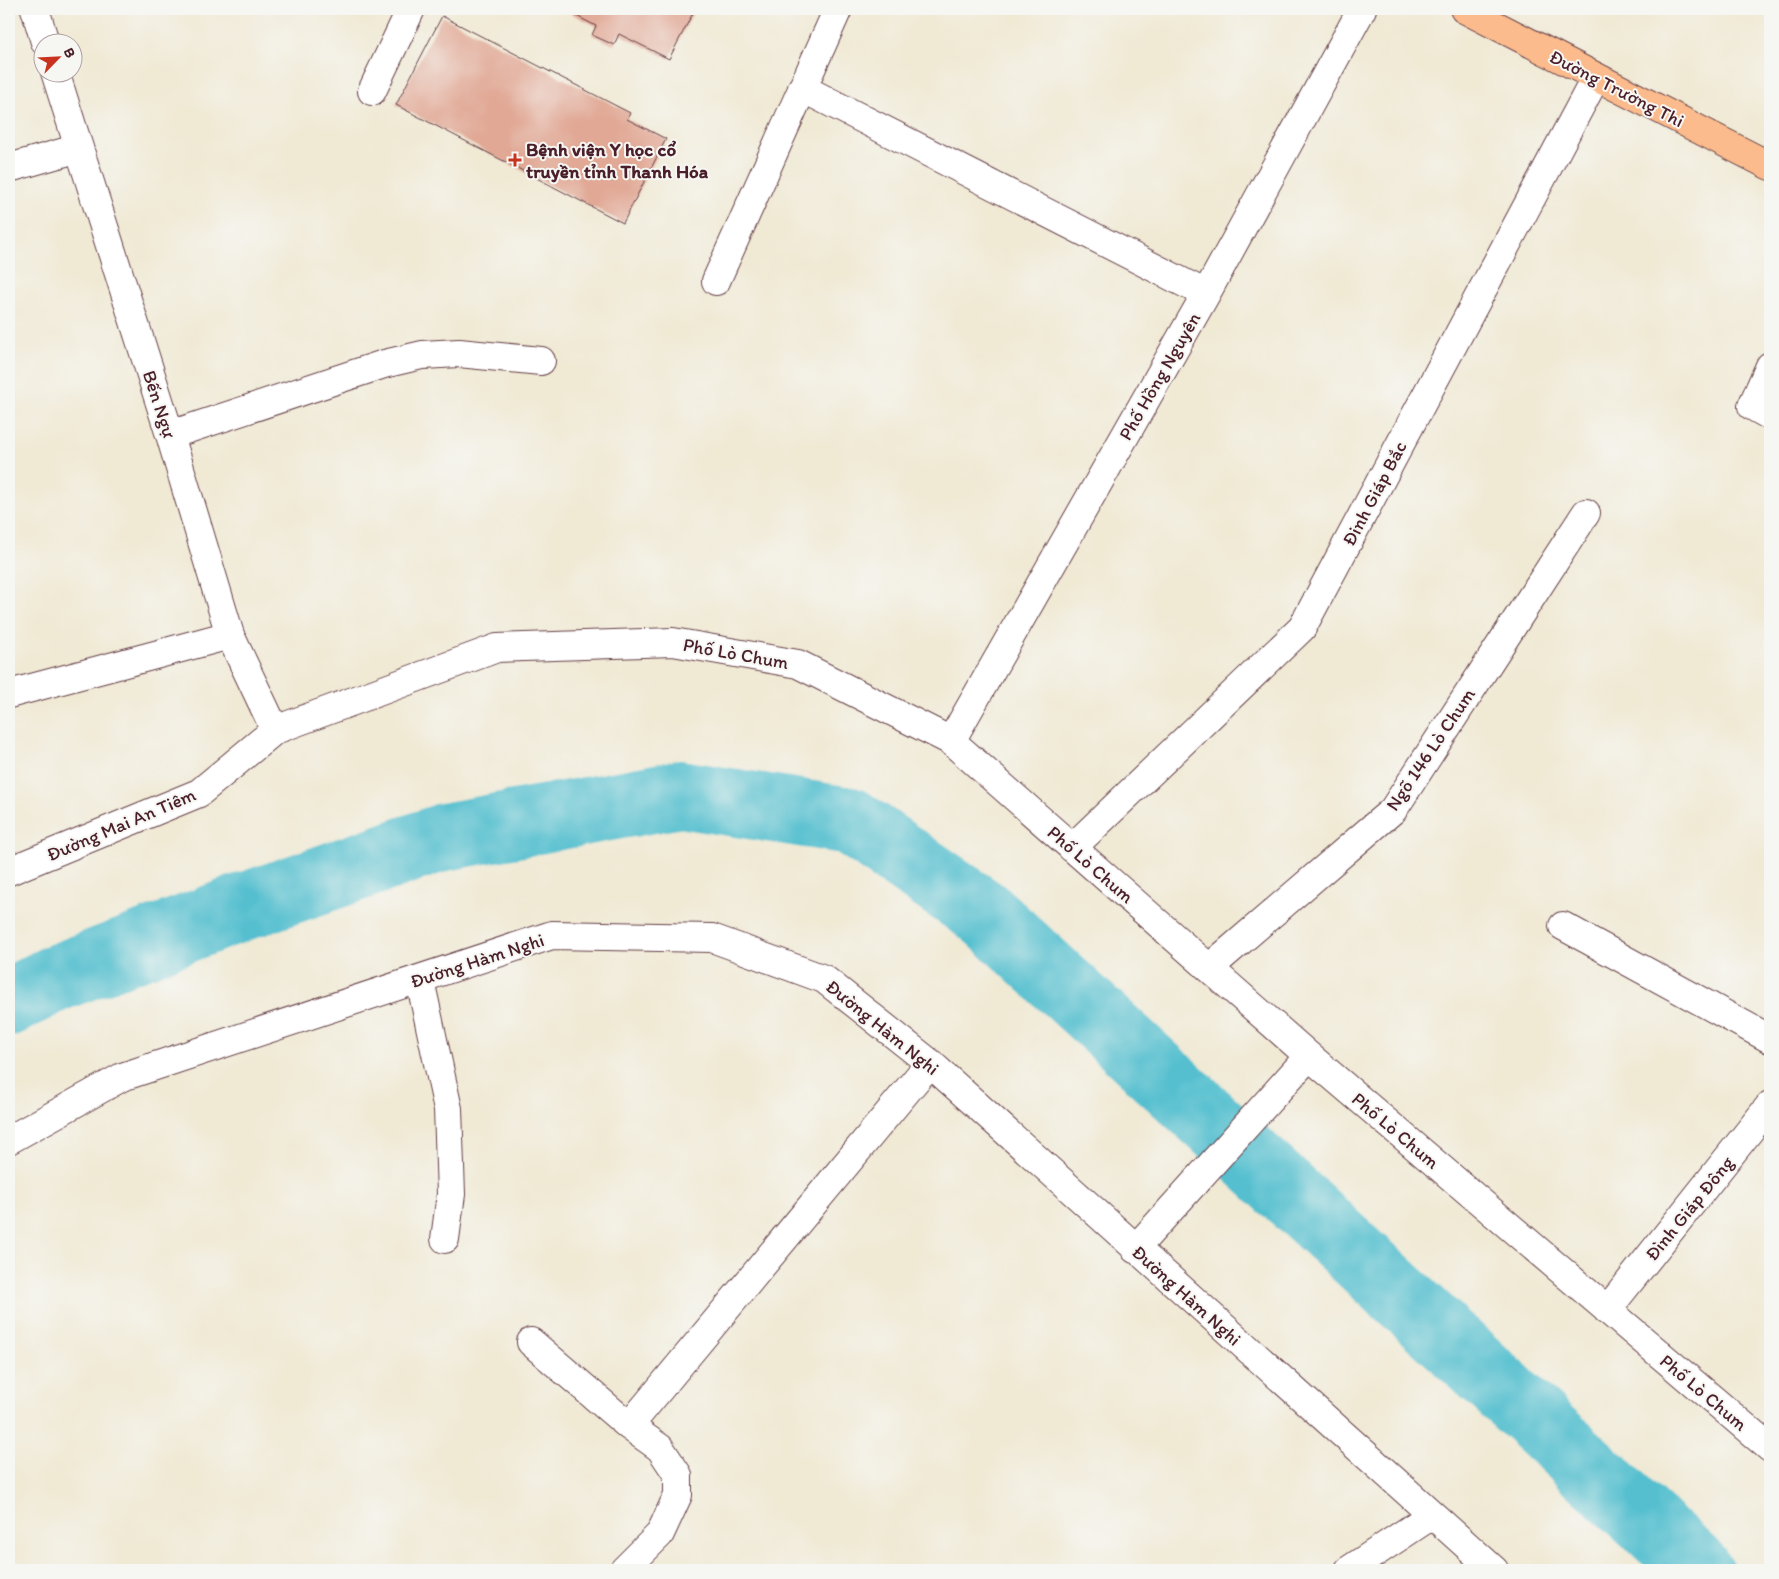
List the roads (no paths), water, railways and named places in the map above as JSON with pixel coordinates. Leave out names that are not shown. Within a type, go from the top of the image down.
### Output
[{"type":"main road","name":"Đường Trường Thi","points":[[1476,11],[1596,78],[1770,166]]},
{"type":"street","points":[[35,9],[43,32]]},
{"type":"street","points":[[372,91],[412,9]]},
{"type":"street","points":[[716,281],[838,9]]},
{"type":"street","name":"Phố Hồng Nguyên","points":[[951,741],[1206,294],[1362,9]]},
{"type":"street","name":"Đinh Giáp Bắc","points":[[1072,848],[1302,628],[1596,78]]},
{"type":"street","name":"Bến Ngự","points":[[58,82],[170,435],[230,635],[276,730]]},
{"type":"street","points":[[802,88],[1206,294]]},
{"type":"street","points":[[9,168],[79,148]]},
{"type":"street","points":[[170,435],[384,364],[422,355],[458,353],[540,361]]},
{"type":"street","points":[[1770,366],[1752,406],[1770,416]]},
{"type":"street","name":"Ngõ 146 Lò Chum","points":[[1209,968],[1393,810],[1586,513]]},
{"type":"street","points":[[9,694],[230,635]]},
{"type":"street","name":"Phố Lò Chum","points":[[276,730],[497,648],[673,642],[798,664],[951,741],[1309,1056],[1770,1448]]},
{"type":"street","name":"Đường Mai An Tiêm","points":[[9,871],[199,793],[276,730]]},
{"type":"street","points":[[1563,926],[1770,1038]]},
{"type":"street","name":"Đường Hàm Nghi","points":[[9,1140],[122,1078],[552,935],[712,938],[824,979],[930,1063],[1494,1570]]},
{"type":"street","points":[[420,980],[448,1109],[451,1194],[445,1239]]},
{"type":"street","points":[[1135,1249],[1309,1056]]},
{"type":"street","points":[[629,1426],[930,1063]]},
{"type":"street","name":"Đình Giáp Đông","points":[[1608,1310],[1770,1105]]},
{"type":"street","points":[[531,1342],[629,1426],[660,1448],[678,1475],[678,1495],[660,1534],[624,1570]]},
{"type":"street","points":[[1349,1570],[1432,1514]]},
{"type":"waterway","points":[[9,1002],[56,978],[240,908],[444,837],[680,794],[850,821],[984,913],[1699,1570]]},
{"type":"place","name":"Bệnh viện Y học cổ truyền tỉnh Thanh Hóa","points":[[515,160]]}]
